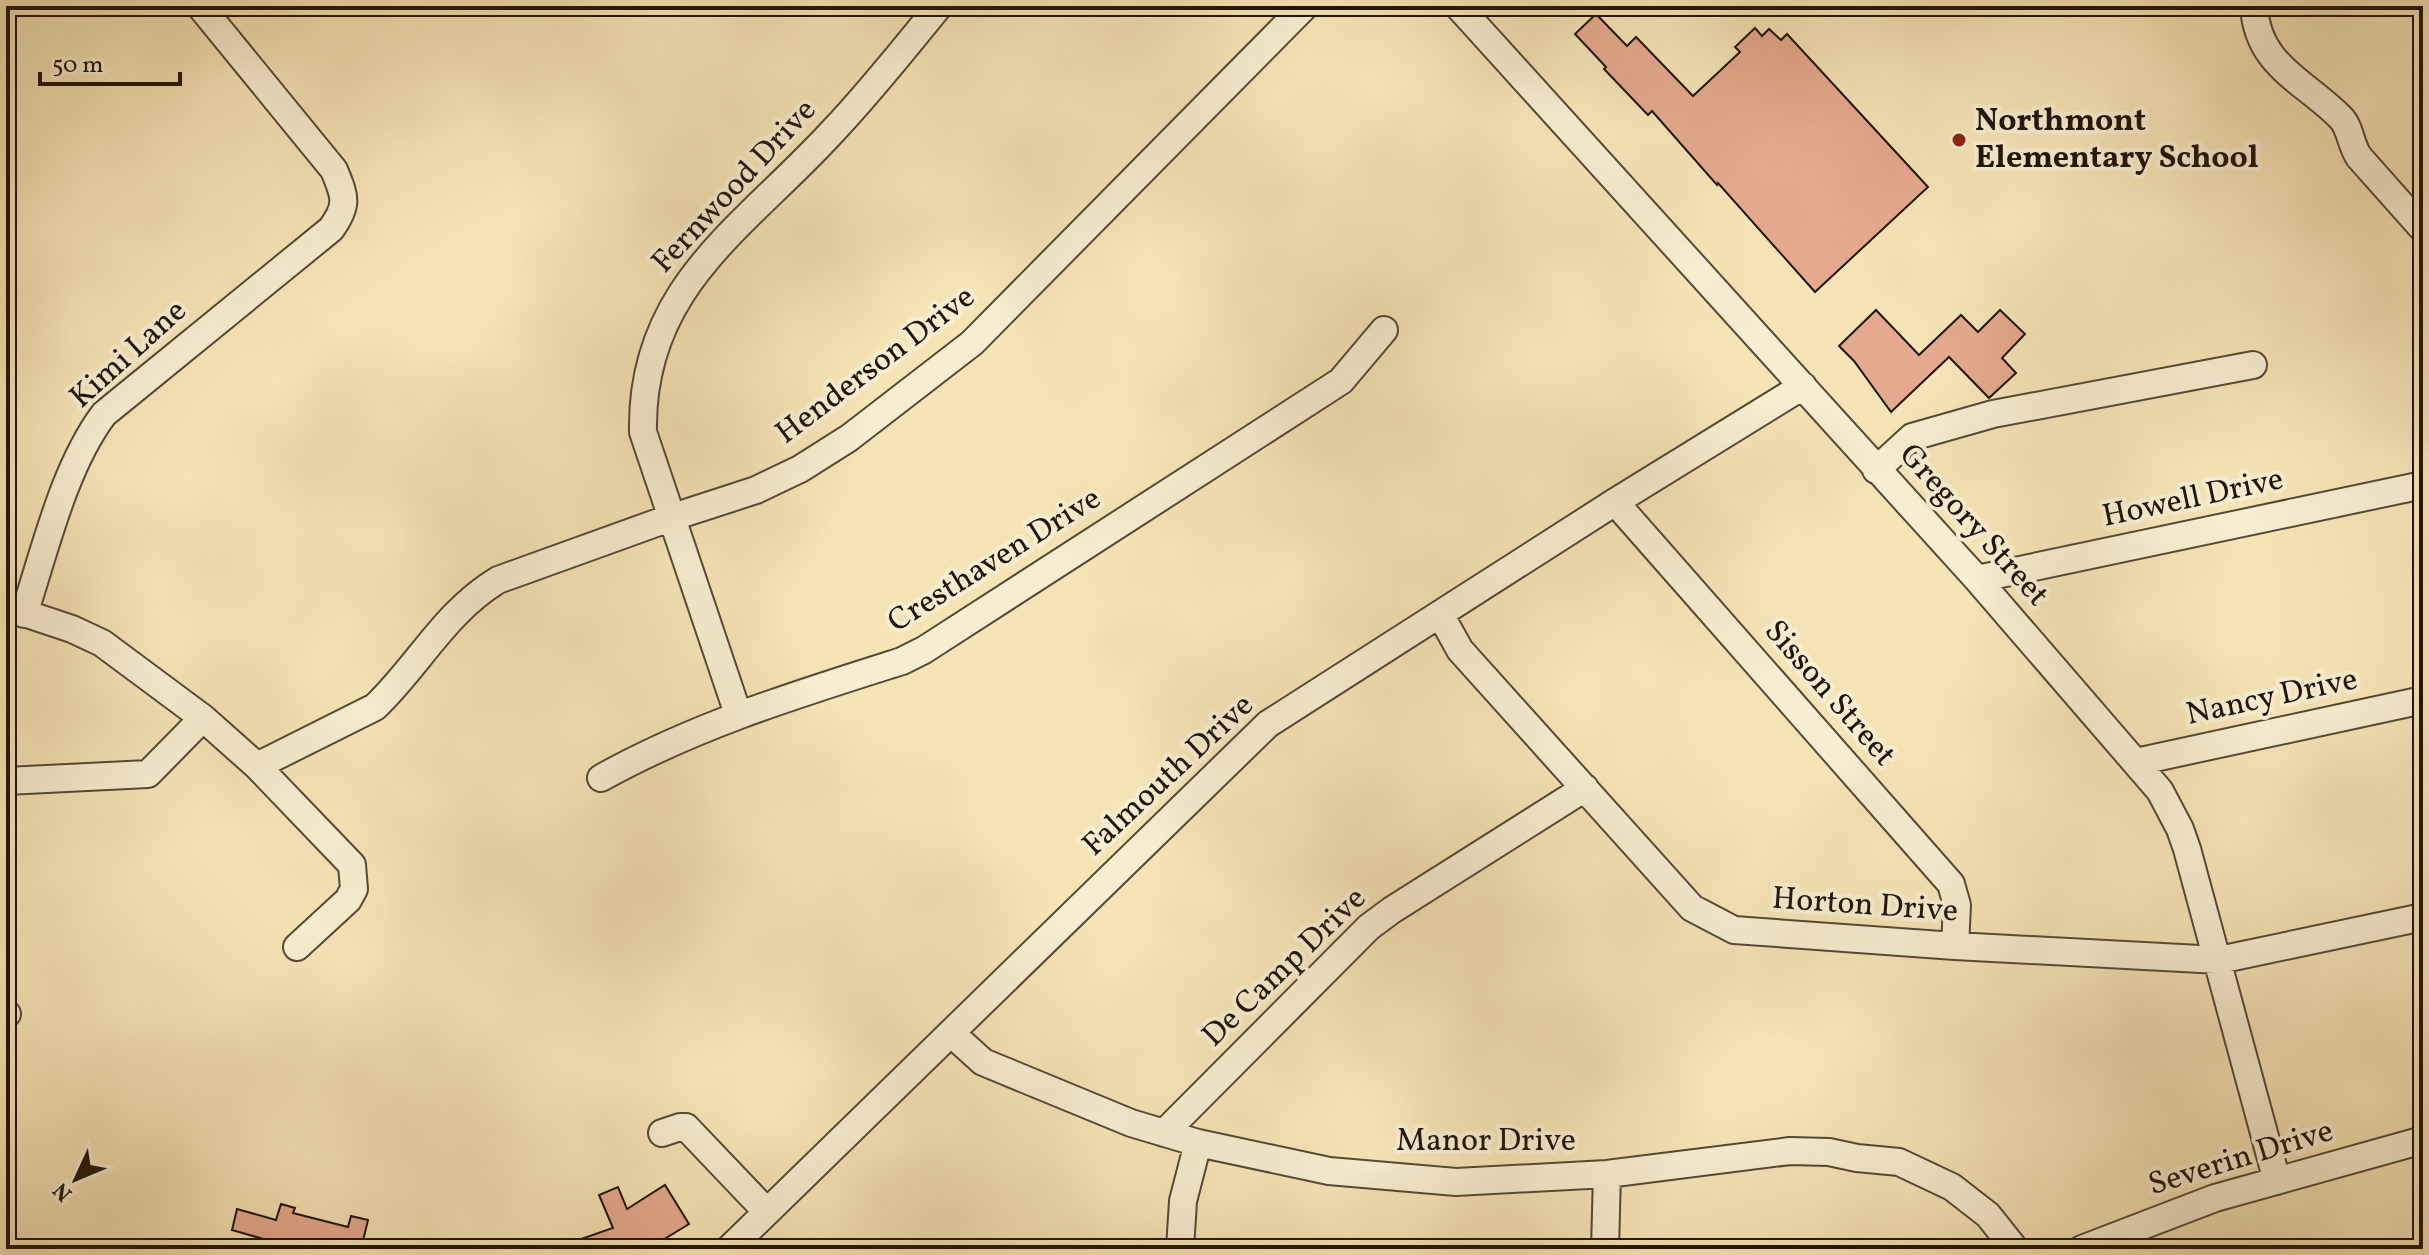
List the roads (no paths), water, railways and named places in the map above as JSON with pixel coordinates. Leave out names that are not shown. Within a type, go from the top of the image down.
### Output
[{"type":"street","name":"Kimi Lane","points":[[15,610],[88,435],[104,414],[331,229],[343,213],[345,195],[334,170],[200,6]]},
{"type":"street","name":"Fernwood Drive","points":[[738,714],[643,432],[642,410],[648,366],[665,320],[691,278],[753,210],[832,132],[939,6]]},
{"type":"street","name":"Henderson Drive","points":[[257,766],[375,707],[391,692],[453,615],[498,580],[756,490],[800,469],[849,438],[972,343],[1305,6]]},
{"type":"street","name":"Gregory Street","points":[[1458,6],[1977,579],[2160,791],[2180,829],[2219,960],[2277,1181]]},
{"type":"street","points":[[2254,6],[2267,51],[2287,75],[2343,119],[2359,157],[2423,229]]},
{"type":"street","name":"Cresthaven Drive","points":[[601,778],[644,754],[738,714],[902,661],[924,650],[1341,381],[1384,330]]},
{"type":"street","points":[[1876,470],[1912,437],[1993,414],[2253,365]]},
{"type":"street","name":"Falmouth Drive","points":[[729,1249],[1268,724],[1803,386]]},
{"type":"street","name":"Howell Drive","points":[[1977,579],[2423,485]]},
{"type":"street","name":"Sisson Street","points":[[1615,502],[1951,884],[1957,905],[1955,946]]},
{"type":"street","points":[[15,610],[72,629],[102,643],[203,718],[257,766],[352,865],[354,889],[348,900],[297,947]]},
{"type":"street","name":"Horton Drive","points":[[1440,614],[1460,650],[1692,908],[1734,930],[2219,960],[2423,917]]},
{"type":"street","name":"Nancy Drive","points":[[2136,762],[2423,700]]},
{"type":"street","points":[[6,781],[148,774],[203,718]]},
{"type":"street","name":"De Camp Drive","points":[[1164,1133],[1369,927],[1585,788]]},
{"type":"street","name":"Manor Drive","points":[[952,1034],[983,1062],[1087,1106],[1198,1143],[1329,1171],[1456,1182],[1607,1174],[1773,1151],[1829,1152],[1899,1162],[1952,1187],[1988,1215],[2015,1249]]},
{"type":"street","points":[[662,1133],[686,1127],[767,1212]]},
{"type":"street","name":"Severin Drive","points":[[2082,1249],[2215,1198],[2423,1140]]},
{"type":"street","points":[[1180,1249],[1183,1201],[1198,1143]]},
{"type":"street","points":[[1605,1249],[1607,1174]]},
{"type":"place","name":"Northmont Elementary School","points":[[1959,140]]}]
